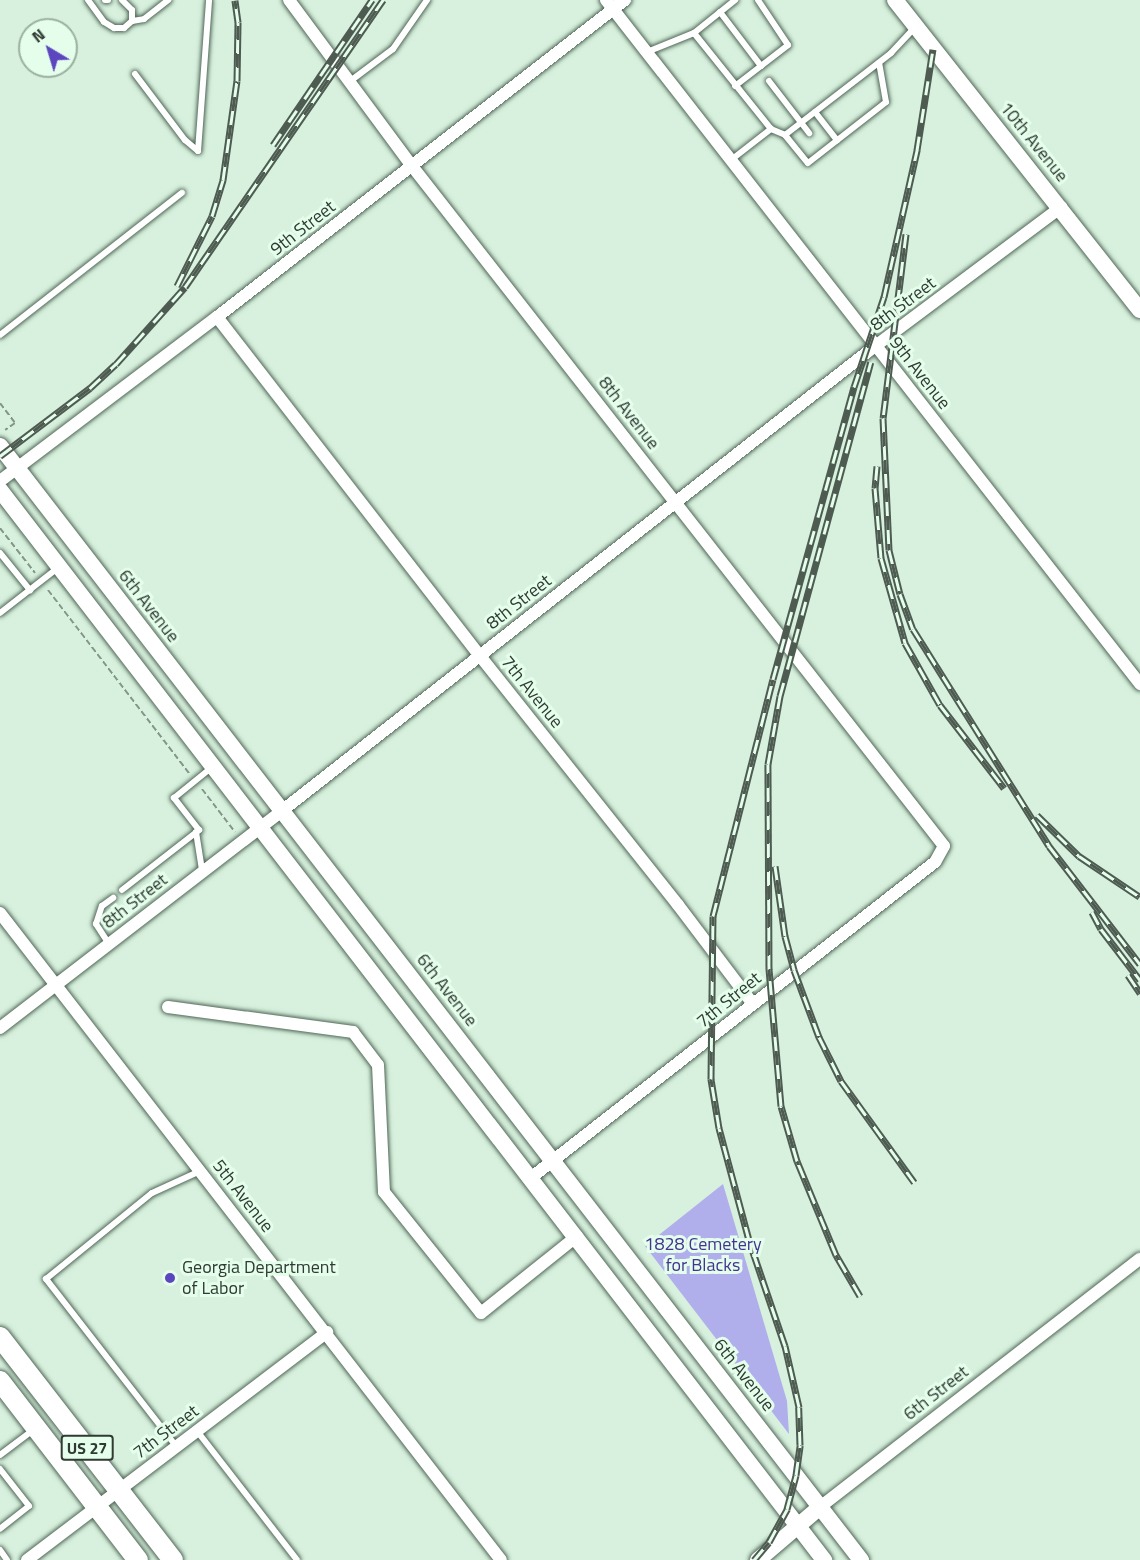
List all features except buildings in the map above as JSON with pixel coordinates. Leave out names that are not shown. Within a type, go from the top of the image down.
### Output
[{"type":"main road","name":"10th Avenue","points":[[895,0],[1061,207],[1140,310]]},
{"type":"main road","name":"6th Avenue","points":[[0,446],[555,1160],[861,1560]]},
{"type":"main road","points":[[0,490],[532,1177],[825,1560]]},
{"type":"main road","name":"US 27","points":[[0,1337],[173,1560]]},
{"type":"main road","name":"US 27","points":[[0,1381],[138,1560]]},
{"type":"main road","name":"6th Street","points":[[758,1560],[820,1507]]},
{"type":"street","name":"8th Avenue","points":[[289,0],[412,166],[944,846]]},
{"type":"street","name":"9th Street","points":[[0,481],[412,166],[609,5],[625,0]]},
{"type":"street","name":"9th Avenue","points":[[609,5],[1140,684]]},
{"type":"street","name":"8th Street","points":[[0,1028],[242,842],[876,346],[1061,207]]},
{"type":"street","name":"7th Avenue","points":[[217,317],[753,1004]]},
{"type":"street","name":"7th Street","points":[[532,1177],[935,862],[944,846]]},
{"type":"street","name":"5th Avenue","points":[[0,913],[327,1332],[501,1560]]},
{"type":"street","points":[[168,1007],[353,1032],[378,1065],[384,1192],[481,1313],[577,1236]]},
{"type":"street","name":"6th Street","points":[[820,1507],[1140,1259]]},
{"type":"street","name":"7th Street","points":[[27,1560],[327,1332]]},
{"type":"lane","points":[[88,0],[104,22],[114,28],[124,28],[132,21],[144,19],[168,0]]},
{"type":"lane","points":[[122,0],[132,10],[132,21]]},
{"type":"lane","points":[[135,74],[185,140],[198,151],[209,0]]},
{"type":"lane","points":[[348,82],[393,49],[427,0]]},
{"type":"lane","points":[[646,52],[694,33],[735,0]]},
{"type":"lane","points":[[735,86],[788,45],[758,0]]},
{"type":"lane","points":[[720,12],[761,68]]},
{"type":"lane","points":[[785,135],[891,54],[915,26]]},
{"type":"lane","points":[[694,33],[771,129],[785,135],[807,163],[886,102],[879,63]]},
{"type":"lane","points":[[769,81],[809,133]]},
{"type":"lane","points":[[815,112],[837,140]]},
{"type":"lane","points":[[731,161],[771,129]]},
{"type":"lane","points":[[818,144],[823,151]]},
{"type":"lane","points":[[0,335],[182,193]]},
{"type":"lane","points":[[0,553],[30,590]]},
{"type":"lane","points":[[0,603],[2,611],[59,567]]},
{"type":"lane","points":[[202,872],[196,832],[199,830],[174,798],[214,765]]},
{"type":"lane","points":[[122,890],[196,832]]},
{"type":"lane","points":[[109,944],[96,924],[102,906],[112,898]]},
{"type":"lane","points":[[177,1447],[46,1279],[153,1193],[200,1171]]},
{"type":"lane","points":[[0,1455],[36,1428]]},
{"type":"lane","points":[[197,1431],[297,1560]]},
{"type":"lane","points":[[0,1469],[29,1506],[0,1529]]},
{"type":"lane","points":[[0,1550],[7,1560]]},
{"type":"path","points":[[0,404],[15,423],[0,434]]},
{"type":"path","points":[[0,528],[242,842]]},
{"type":"green space","name":"1828 Cemetery for Blacks","points":[[723,1184],[787,1401],[789,1434],[645,1246]]},
{"type":"railway","points":[[177,286],[212,216],[223,180],[237,81],[238,22],[235,0]]},
{"type":"railway","points":[[273,145],[372,0]]},
{"type":"railway","points":[[0,456],[90,388],[116,364],[185,287],[383,0]]},
{"type":"railway","points":[[754,1560],[769,1542],[787,1509],[796,1475],[800,1445],[799,1407],[785,1346],[749,1240],[719,1128],[711,1079],[713,916],[773,679],[854,387],[884,297],[917,150],[933,49]]},
{"type":"railway","points":[[906,234],[883,418],[889,550],[900,594],[913,629],[1049,846],[1140,964]]},
{"type":"railway","points":[[860,1296],[836,1255],[797,1161],[781,1106],[769,969],[768,764],[780,696],[871,362]]},
{"type":"railway","points":[[877,466],[875,488],[881,558],[905,643],[940,705],[1004,788]]},
{"type":"railway","points":[[1037,815],[1079,856],[1140,897]]},
{"type":"railway","points":[[775,866],[785,936],[794,970],[819,1037],[841,1081],[914,1182]]},
{"type":"railway","points":[[1092,912],[1101,929],[1140,980]]},
{"type":"railway","points":[[1128,975],[1140,993]]},
{"type":"place","name":"Georgia Department of Labor","points":[[170,1278]]}]
